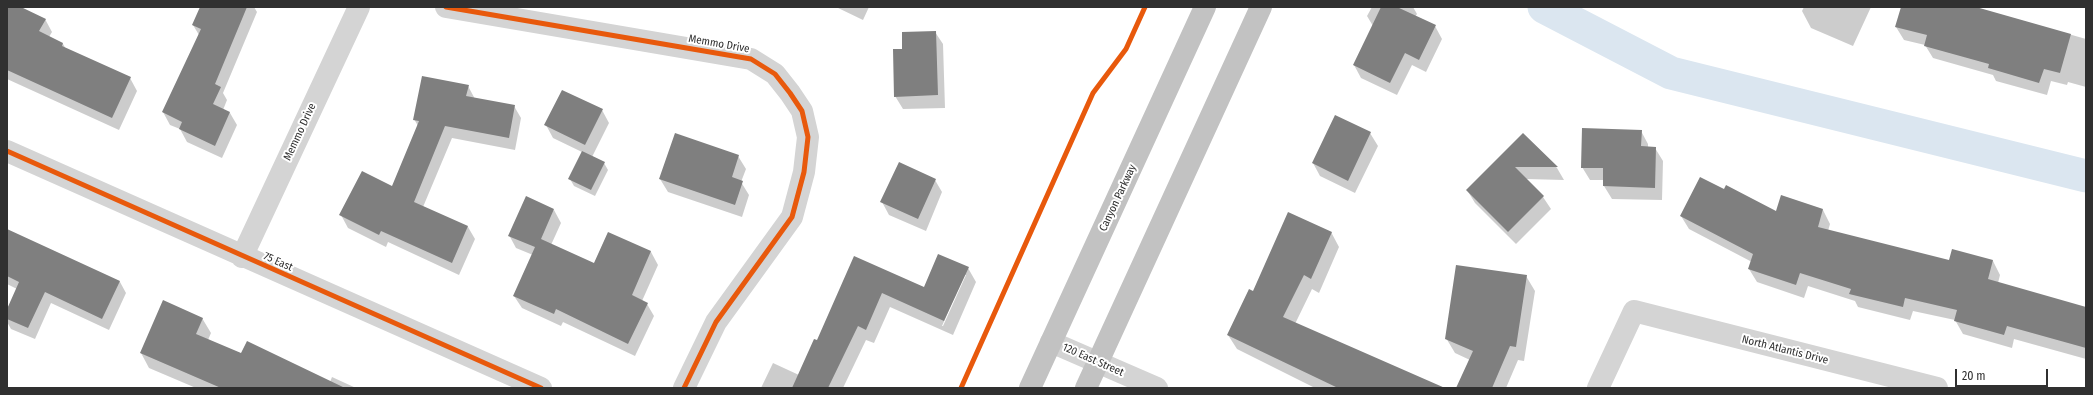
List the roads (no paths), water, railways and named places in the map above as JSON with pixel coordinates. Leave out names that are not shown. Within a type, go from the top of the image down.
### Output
[{"type":"highway","name":"Canyon Parkway","points":[[1030,388],[1206,7]]},
{"type":"highway","points":[[1086,388],[1261,7]]},
{"type":"street","name":"Memmo Drive","points":[[242,257],[358,7]]},
{"type":"street","name":"Memmo Drive","points":[[446,7],[751,59],[775,74],[802,111],[808,137],[804,172],[792,217],[716,322],[684,388]]},
{"type":"street","name":"75 East","points":[[7,151],[242,257],[541,388]]},
{"type":"street","name":"North Atlantis Drive","points":[[1598,388],[1634,312],[1937,388]]},
{"type":"street","name":"120 East Street","points":[[1051,342],[1157,388]]},
{"type":"waterway","points":[[1544,7],[1671,73],[2086,176]]}]
